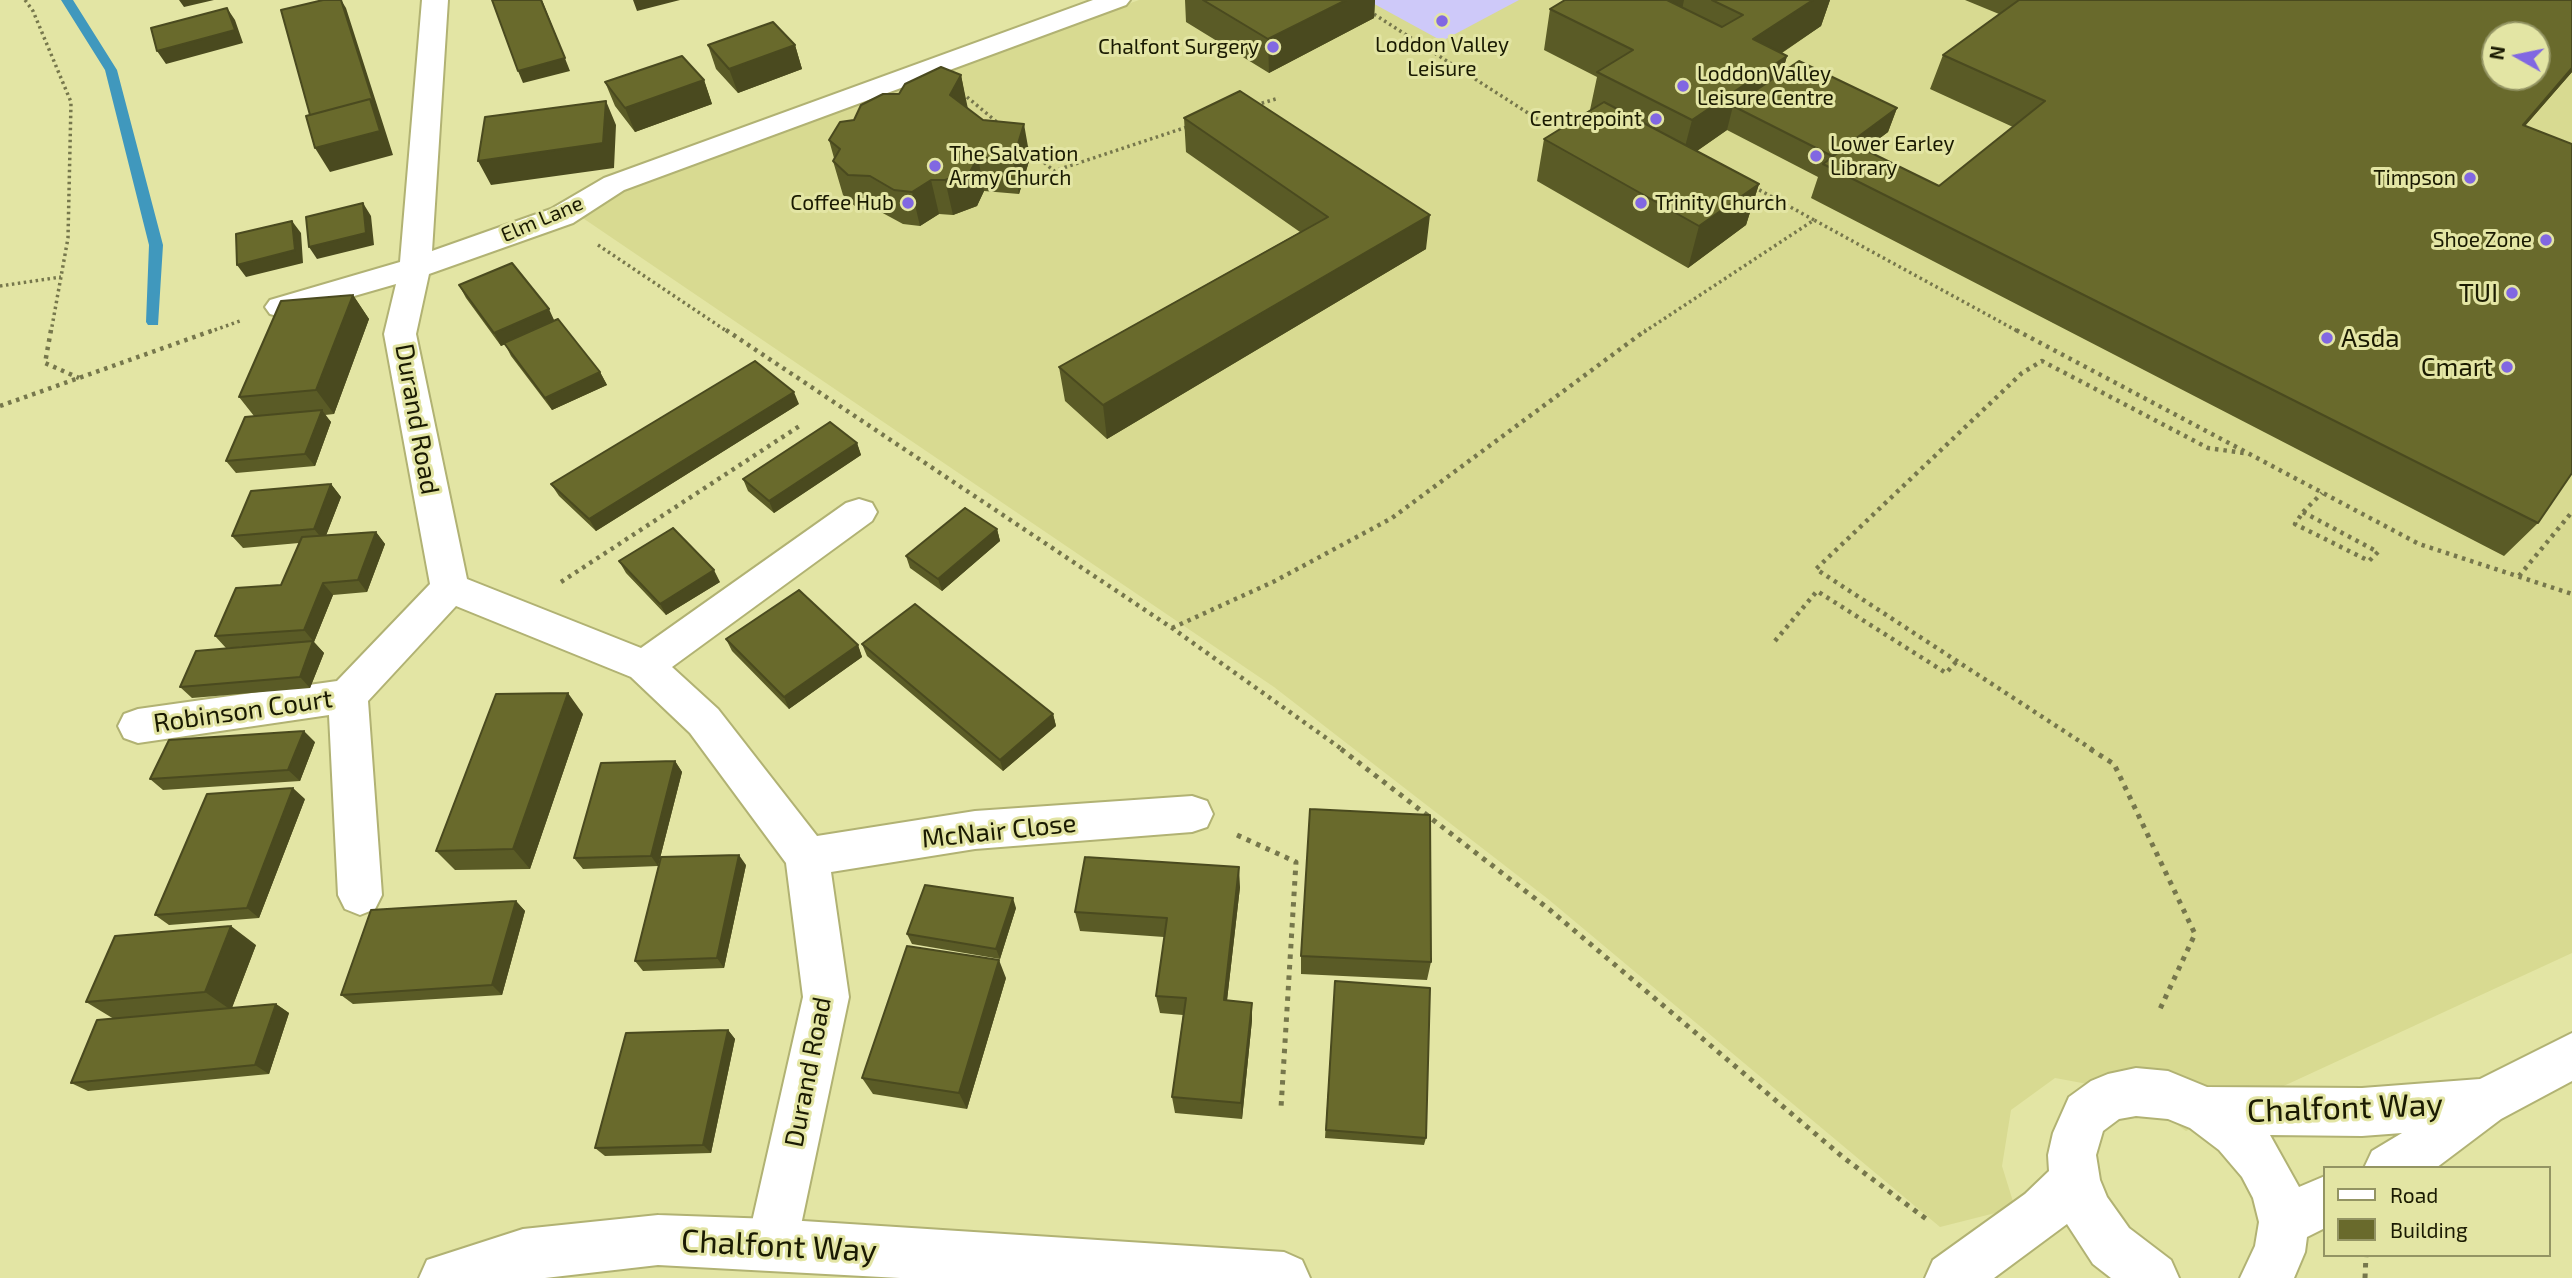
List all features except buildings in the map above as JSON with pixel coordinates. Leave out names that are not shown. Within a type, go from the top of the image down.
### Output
[{"type":"street","name":"Durand Road","points":[[435,0],[415,268],[400,334],[450,588],[645,666],[704,721],[807,857],[826,997],[772,1244]]},
{"type":"street","name":"Elm Lane","points":[[281,307],[415,268],[562,216],[614,184],[1117,0]]},
{"type":"street","points":[[645,666],[859,512]]},
{"type":"street","name":"Robinson Court","points":[[138,726],[348,696],[450,588]]},
{"type":"street","name":"Robinson Court","points":[[348,696],[360,895]]},
{"type":"street","name":"McNair Close","points":[[807,857],[975,830],[1192,814]]},
{"type":"street","name":"Chalfont Way","points":[[2393,1166],[2410,1157],[2484,1102],[2572,1056]]},
{"type":"street","points":[[2135,1276],[2088,1214],[2075,1180],[2072,1155],[2077,1133],[2086,1114],[2108,1098],[2136,1092],[2168,1095],[2207,1111],[2236,1133],[2259,1160],[2276,1191],[2304,1212],[2266,1278]]},
{"type":"street","name":"Chalfont Way","points":[[2207,1111],[2362,1112],[2484,1102]]},
{"type":"street","points":[[1951,1278],[2043,1212],[2075,1180]]},
{"type":"street","name":"Chalfont Way","points":[[445,1278],[523,1255],[645,1242],[772,1244],[1284,1278]]},
{"type":"path","points":[[25,0],[33,11],[71,103],[68,238],[45,363],[79,378]]},
{"type":"path","points":[[1358,4],[1542,122],[1577,130]]},
{"type":"path","points":[[932,67],[1003,128]]},
{"type":"path","points":[[1253,106],[1279,98]]},
{"type":"path","points":[[1023,145],[1054,170],[1200,123]]},
{"type":"path","points":[[1749,184],[2419,544],[2572,594]]},
{"type":"path","points":[[562,216],[581,234],[1172,628],[1309,724],[1550,910],[1844,1158],[1929,1221]]},
{"type":"path","points":[[1172,628],[1275,581],[1392,518],[1668,314],[1814,220]]},
{"type":"path","points":[[0,286],[61,277]]},
{"type":"path","points":[[0,406],[281,307]]},
{"type":"path","points":[[2160,1009],[2195,934],[2114,764],[1816,569],[2022,373],[2042,361],[2208,448],[2248,453]]},
{"type":"path","points":[[513,613],[801,425]]},
{"type":"path","points":[[2303,512],[2378,552],[2369,561],[2295,524],[2303,512],[2322,493]]},
{"type":"path","points":[[2519,576],[2572,512]]},
{"type":"path","points":[[1775,641],[1817,591],[1946,673],[1957,661]]},
{"type":"path","points":[[1192,814],[1296,862],[1281,1108]]},
{"type":"path","points":[[2365,1278],[2366,1257]]},
{"type":"shaded area","points":[[1139,0],[2572,0],[2572,953],[2186,1131],[2131,1092],[2055,1078],[2011,1110],[2002,1166],[2015,1208],[1940,1227],[1548,899],[1274,687],[568,208]]},
{"type":"shaded area","name":"Loddon Valley Leisure","points":[[1367,0],[1519,0],[1442,41]]},
{"type":"waterway","points":[[67,0],[111,70],[156,245],[153,322]]},
{"type":"place","name":"Loddon Valley Leisure","points":[[1442,21]]},
{"type":"place","name":"Chalfont Surgery","points":[[1273,47]]},
{"type":"place","name":"Loddon Valley Leisure Centre","points":[[1683,86]]},
{"type":"place","name":"Centrepoint","points":[[1656,119]]},
{"type":"place","name":"Lower Earley Library","points":[[1816,156]]},
{"type":"place","name":"The Salvation Army Church","points":[[935,166]]},
{"type":"place","name":"Timpson","points":[[2470,178]]},
{"type":"place","name":"Coffee Hub","points":[[908,203]]},
{"type":"place","name":"Trinity Church","points":[[1641,203]]},
{"type":"place","name":"Shoe Zone","points":[[2546,240]]},
{"type":"place","name":"TUI","points":[[2512,293]]},
{"type":"place","name":"Asda","points":[[2327,338]]},
{"type":"place","name":"Cmart","points":[[2507,367]]}]
